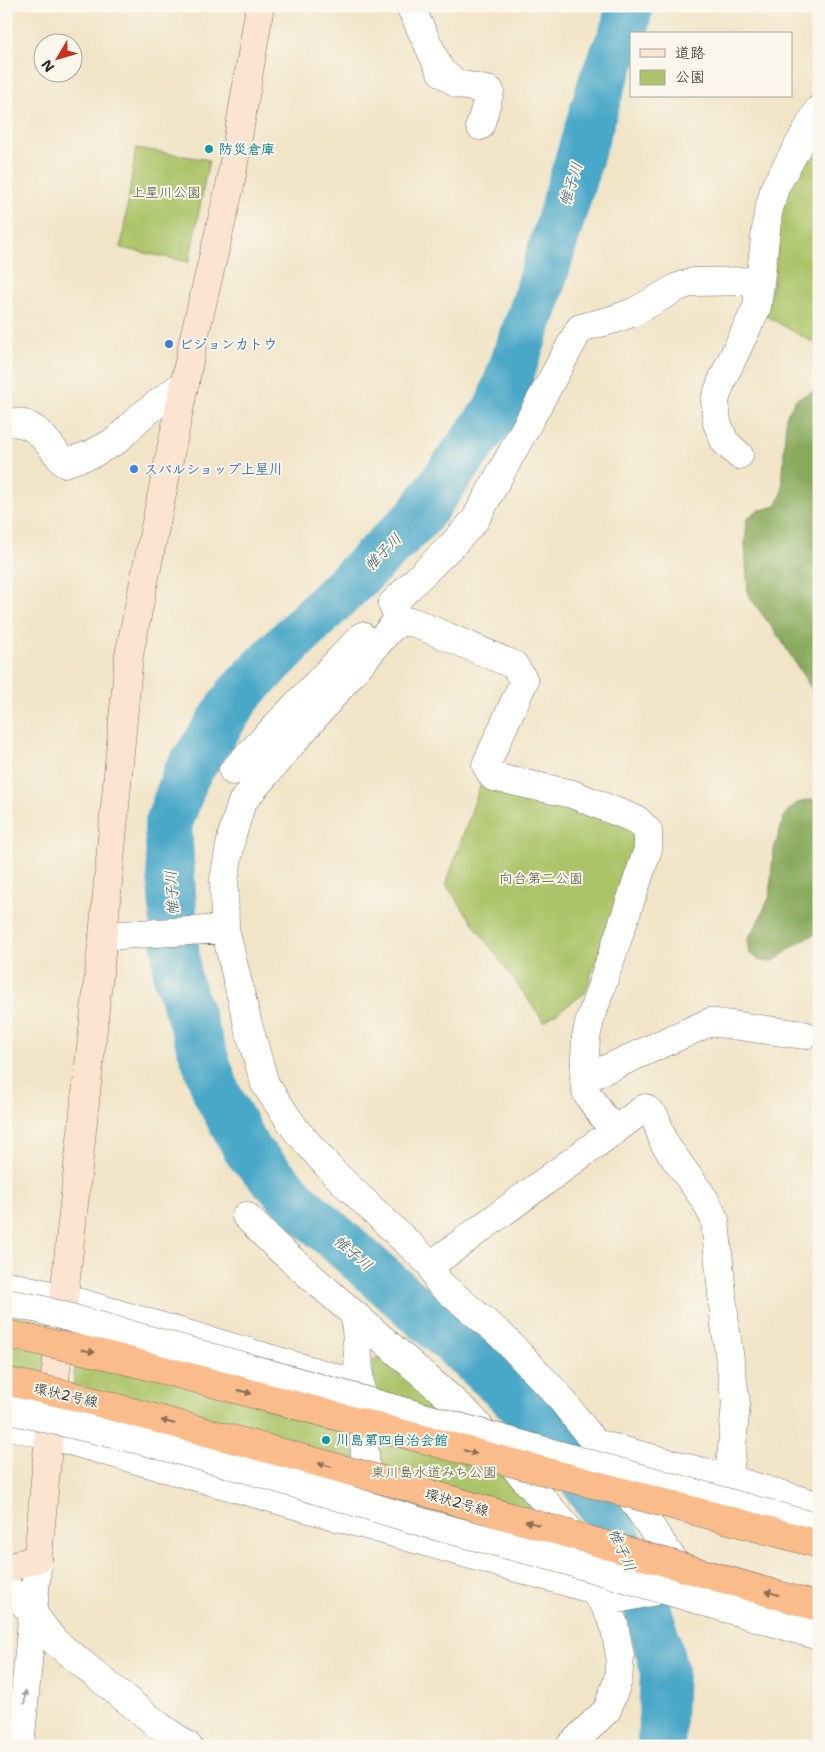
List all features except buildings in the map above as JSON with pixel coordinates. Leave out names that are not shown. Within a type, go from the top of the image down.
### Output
[{"type":"main road","points":[[6,1334],[106,1355],[819,1544]]},
{"type":"main road","name":"環状2号線","points":[[6,1381],[73,1396],[390,1482],[819,1607]]},
{"type":"street","points":[[20,1746],[49,1435],[64,1298],[115,936],[128,655],[185,383],[230,186],[260,6]]},
{"type":"street","points":[[410,6],[441,72],[458,84],[490,91],[480,126]]},
{"type":"street","points":[[739,455],[724,442],[717,423],[715,400],[723,378],[757,307],[768,213],[775,187],[819,109]]},
{"type":"street","points":[[233,771],[396,613],[475,520],[580,328],[634,312],[678,287],[693,282],[760,281]]},
{"type":"street","points":[[6,423],[17,421],[38,430],[64,463],[92,454],[117,440],[140,416],[185,383]]},
{"type":"street","points":[[396,613],[391,628],[242,802],[232,835],[215,929],[248,1025],[265,1084],[296,1130],[333,1172],[431,1265],[439,1283],[501,1335],[558,1394],[595,1443],[680,1586],[716,1617],[819,1648]]},
{"type":"street","points":[[396,613],[514,665],[524,681],[486,765],[493,777],[572,794],[637,820],[648,831],[648,849],[590,1020],[586,1037],[584,1079],[587,1094],[614,1132]]},
{"type":"street","points":[[115,936],[215,929]]},
{"type":"street","points":[[584,1079],[710,1022],[804,1035]]},
{"type":"street","points":[[431,1265],[645,1108],[655,1117],[664,1144],[704,1200],[715,1220],[725,1325],[736,1403],[730,1479]]},
{"type":"street","points":[[246,1216],[275,1245],[468,1414],[566,1526],[614,1624],[620,1656],[618,1680],[606,1710],[570,1746]]},
{"type":"street","points":[[6,1285],[64,1298],[360,1385]]},
{"type":"street","points":[[6,1303],[38,1309],[819,1528]]},
{"type":"street","points":[[354,1315],[370,1526]]},
{"type":"street","points":[[6,1409],[140,1440],[240,1467],[428,1524],[561,1560],[819,1636]]},
{"type":"street","points":[[6,1425],[49,1435],[370,1526],[601,1597],[680,1586]]},
{"type":"street","points":[[595,1443],[730,1479],[819,1506]]},
{"type":"street","points":[[6,1569],[38,1558]]},
{"type":"street","points":[[6,1586],[32,1612],[54,1641],[158,1725],[188,1746]]},
{"type":"green space","points":[[819,119],[819,335],[814,343],[766,316],[778,250],[777,214]]},
{"type":"green space","name":"上星川公園","points":[[136,148],[209,160],[189,262],[121,248]]},
{"type":"green space","points":[[819,379],[819,701],[781,640],[748,595],[745,544],[747,518],[757,511],[776,506],[782,493],[786,416],[796,399],[814,391]]},
{"type":"green space","name":"向台第二公園","points":[[491,783],[572,801],[640,833],[585,993],[544,1022],[446,885],[480,786]]},
{"type":"green space","points":[[808,800],[819,800],[819,932],[800,942],[773,961],[763,961],[749,953],[747,941],[770,896],[773,853],[785,814],[795,804]]},
{"type":"green space","points":[[6,1291],[51,1301],[38,1420],[6,1414]]},
{"type":"green space","name":"東川島水道みち公園","points":[[82,1310],[350,1385],[359,1513],[68,1429]]},
{"type":"green space","name":"東川島水道みち公園","points":[[388,1353],[553,1526],[575,1568],[380,1514],[373,1360]]},
{"type":"waterway","name":"帷子川","points":[[629,6],[625,28],[603,80],[535,304],[498,408],[418,517],[239,694],[186,775],[168,826],[177,977],[217,1094],[248,1151],[302,1208],[501,1384],[558,1442],[606,1513],[646,1603],[664,1669],[661,1746]]},
{"type":"place","name":"防災倉庫","points":[[209,149]]},
{"type":"place","name":"ビジョンカトウ","points":[[169,344]]},
{"type":"place","name":"スバルショップ上星川","points":[[134,469]]},
{"type":"place","name":"川島第四自治会館","points":[[326,1440]]}]
